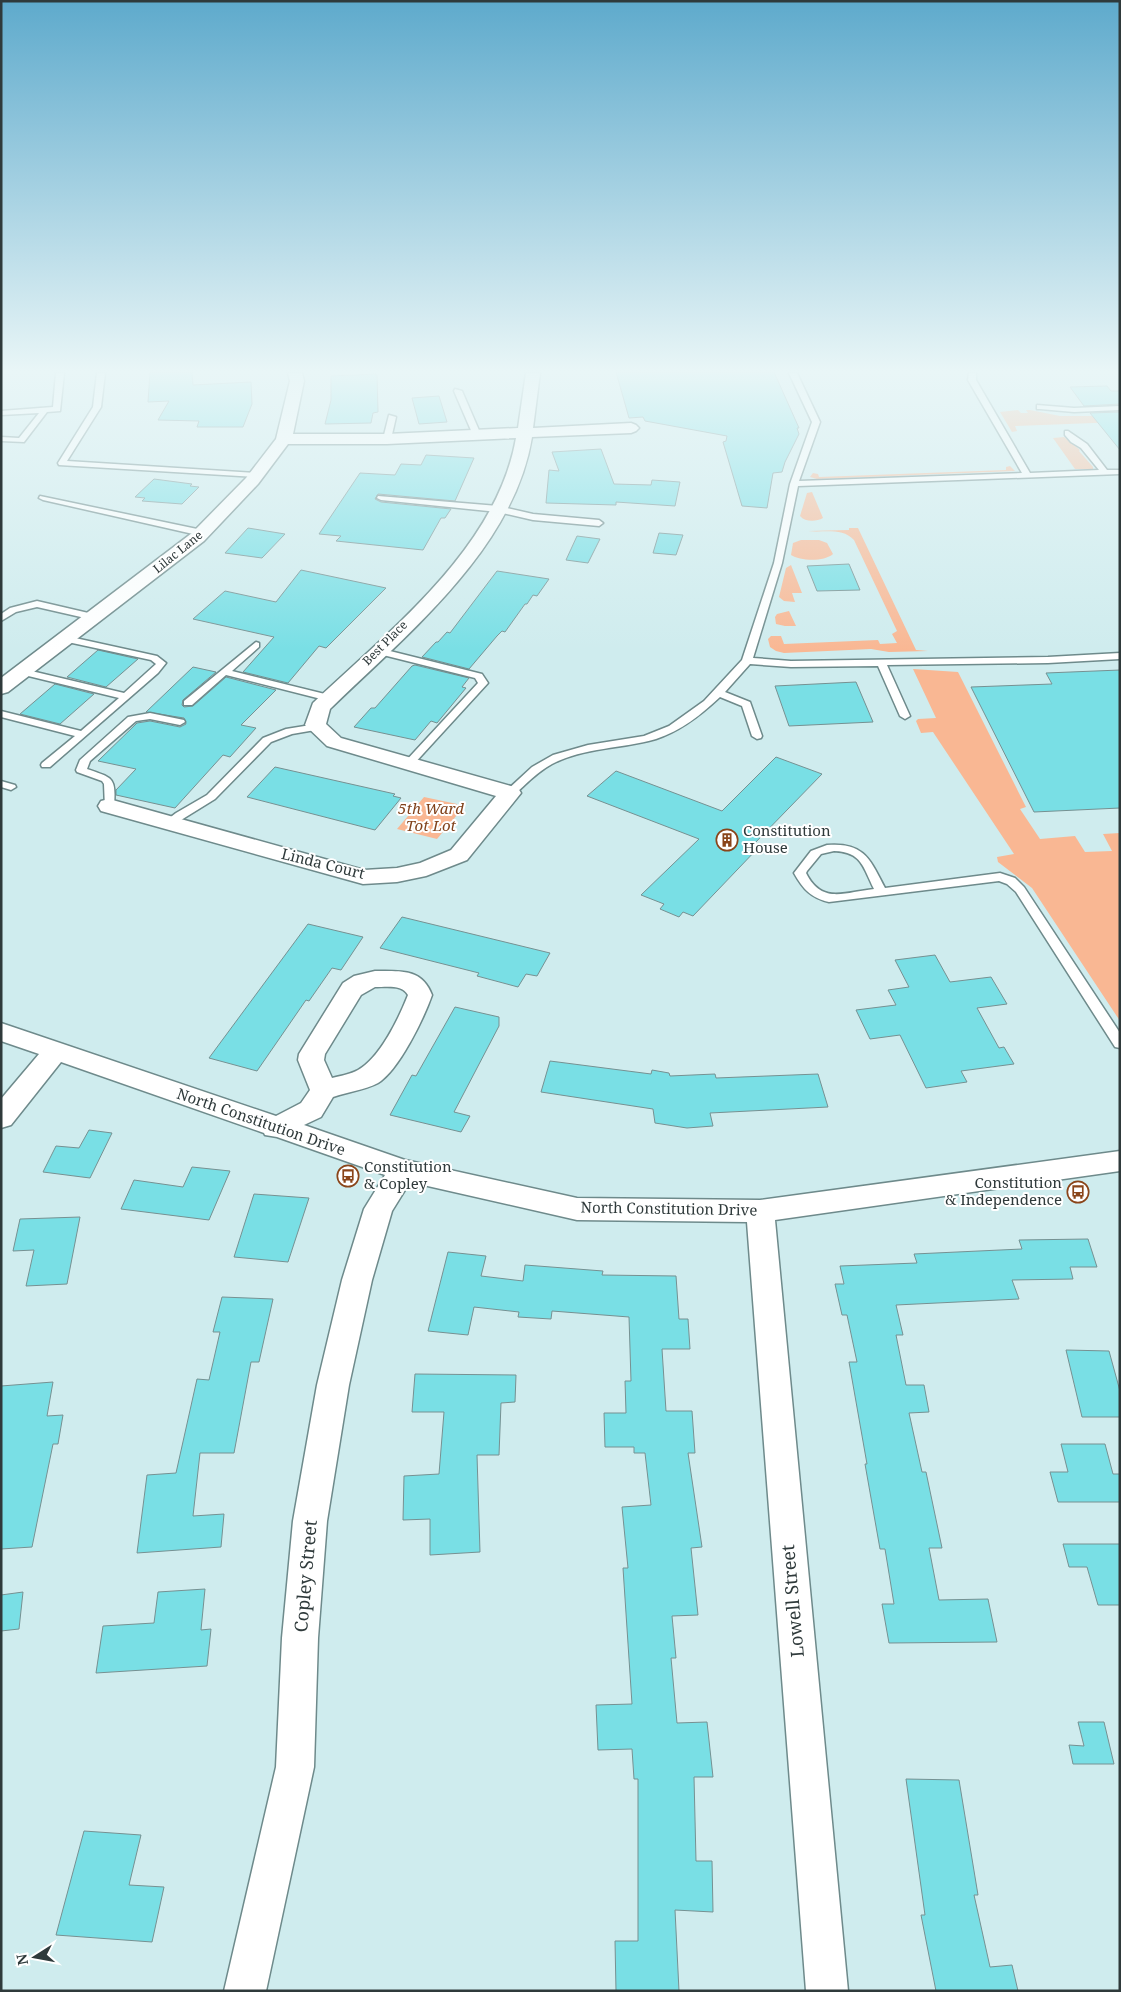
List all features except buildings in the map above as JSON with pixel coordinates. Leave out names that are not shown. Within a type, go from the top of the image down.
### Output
[{"type":"street","name":"Lilac Lane","points":[[1,688],[202,533],[263,466]]},
{"type":"street","name":"Best Place","points":[[317,727],[315,725],[320,707],[432,598],[482,538],[512,484],[517,466]]},
{"type":"street","points":[[317,727],[334,742],[510,793]]},
{"type":"street","name":"Linda Court","points":[[109,806],[363,877],[426,869],[459,855],[510,793]]},
{"type":"street","points":[[275,1128],[311,1110],[324,1090],[367,1077],[381,1067],[414,1014],[420,995],[417,987],[408,981],[386,978],[363,982],[352,990],[312,1054],[312,1060],[324,1090]]},
{"type":"street","name":"North Constitution Drive","points":[[1,1032],[275,1128],[402,1170],[577,1209],[760,1211],[1116,1168]]},
{"type":"street","points":[[1,1118],[56,1051]]},
{"type":"street","name":"Copley Street","points":[[245,1991],[295,1767],[300,1638],[310,1521],[333,1385],[358,1280],[378,1209],[402,1170]]},
{"type":"street","name":"Lowell Street","points":[[760,1211],[827,1991]]},
{"type":"lane","points":[[110,466],[256,475]]},
{"type":"lane","points":[[510,793],[536,770],[564,755],[597,746],[635,741],[661,733],[707,704],[718,693],[747,660],[778,563],[794,484],[800,466]]},
{"type":"lane","points":[[1022,466],[1027,475]]},
{"type":"lane","points":[[1101,466],[1106,472]]},
{"type":"lane","points":[[794,484],[1120,472]]},
{"type":"lane","points":[[43,498],[202,533]]},
{"type":"lane","points":[[381,498],[498,509],[533,517],[599,522]]},
{"type":"lane","points":[[1,618],[13,610],[37,604],[94,617]]},
{"type":"lane","points":[[46,765],[83,735],[161,664],[154,658],[66,639]]},
{"type":"lane","points":[[188,703],[256,644]]},
{"type":"lane","points":[[378,651],[479,676],[483,683],[408,764]]},
{"type":"lane","points":[[747,660],[791,664],[1038,660],[1120,656]]},
{"type":"lane","points":[[881,662],[904,716]]},
{"type":"lane","points":[[23,672],[126,697]]},
{"type":"lane","points":[[225,672],[330,698]]},
{"type":"lane","points":[[718,693],[746,704],[757,736]]},
{"type":"lane","points":[[1,714],[83,735]]},
{"type":"lane","points":[[109,806],[109,784],[106,780],[81,770],[85,760],[132,719],[138,716],[152,716],[180,722]]},
{"type":"lane","points":[[169,823],[182,812],[202,803],[210,797],[267,740],[290,731],[317,727]]},
{"type":"lane","points":[[881,891],[862,856],[848,850],[832,849],[817,852],[800,873],[808,890],[823,897],[881,891],[1000,877],[1010,881],[1020,890],[1120,1044]]},
{"type":"green space","points":[[1010,466],[1015,471],[817,479],[810,477],[813,473],[818,474],[819,477],[1006,470],[1006,467]]},
{"type":"green space","points":[[1073,466],[1093,467],[1093,469],[1075,469]]},
{"type":"green space","points":[[812,492],[823,518],[811,521],[800,516],[807,493]]},
{"type":"green space","points":[[849,528],[858,528],[916,650],[928,651],[889,652],[871,649],[784,653],[770,647],[768,639],[771,636],[781,636],[784,644],[878,640],[880,644],[897,643],[892,634],[897,631],[854,540],[844,533],[808,531],[849,530]]},
{"type":"green space","points":[[801,540],[819,540],[827,543],[833,554],[829,557],[812,560],[791,555],[793,543]]},
{"type":"green space","points":[[791,565],[802,593],[792,593],[795,602],[784,601],[779,597],[786,568]]},
{"type":"green space","points":[[789,611],[796,626],[776,624],[775,617],[777,614]]},
{"type":"green space","points":[[913,669],[958,672],[1026,807],[1020,809],[1040,839],[1075,836],[1085,852],[1112,851],[1103,834],[1120,833],[1120,1021],[1032,888],[998,862],[997,857],[1014,854],[933,732],[921,733],[916,721],[918,719],[936,718]]},
{"type":"green space","name":"5th Ward Tot Lot","points":[[424,797],[457,804],[457,815],[437,839],[397,829]]},
{"type":"place","name":"Constitution House","points":[[727,840]]},
{"type":"place","name":"Constitution & Copley","points":[[348,1176]]},
{"type":"place","name":"Constitution & Independence","points":[[1078,1192]]}]
